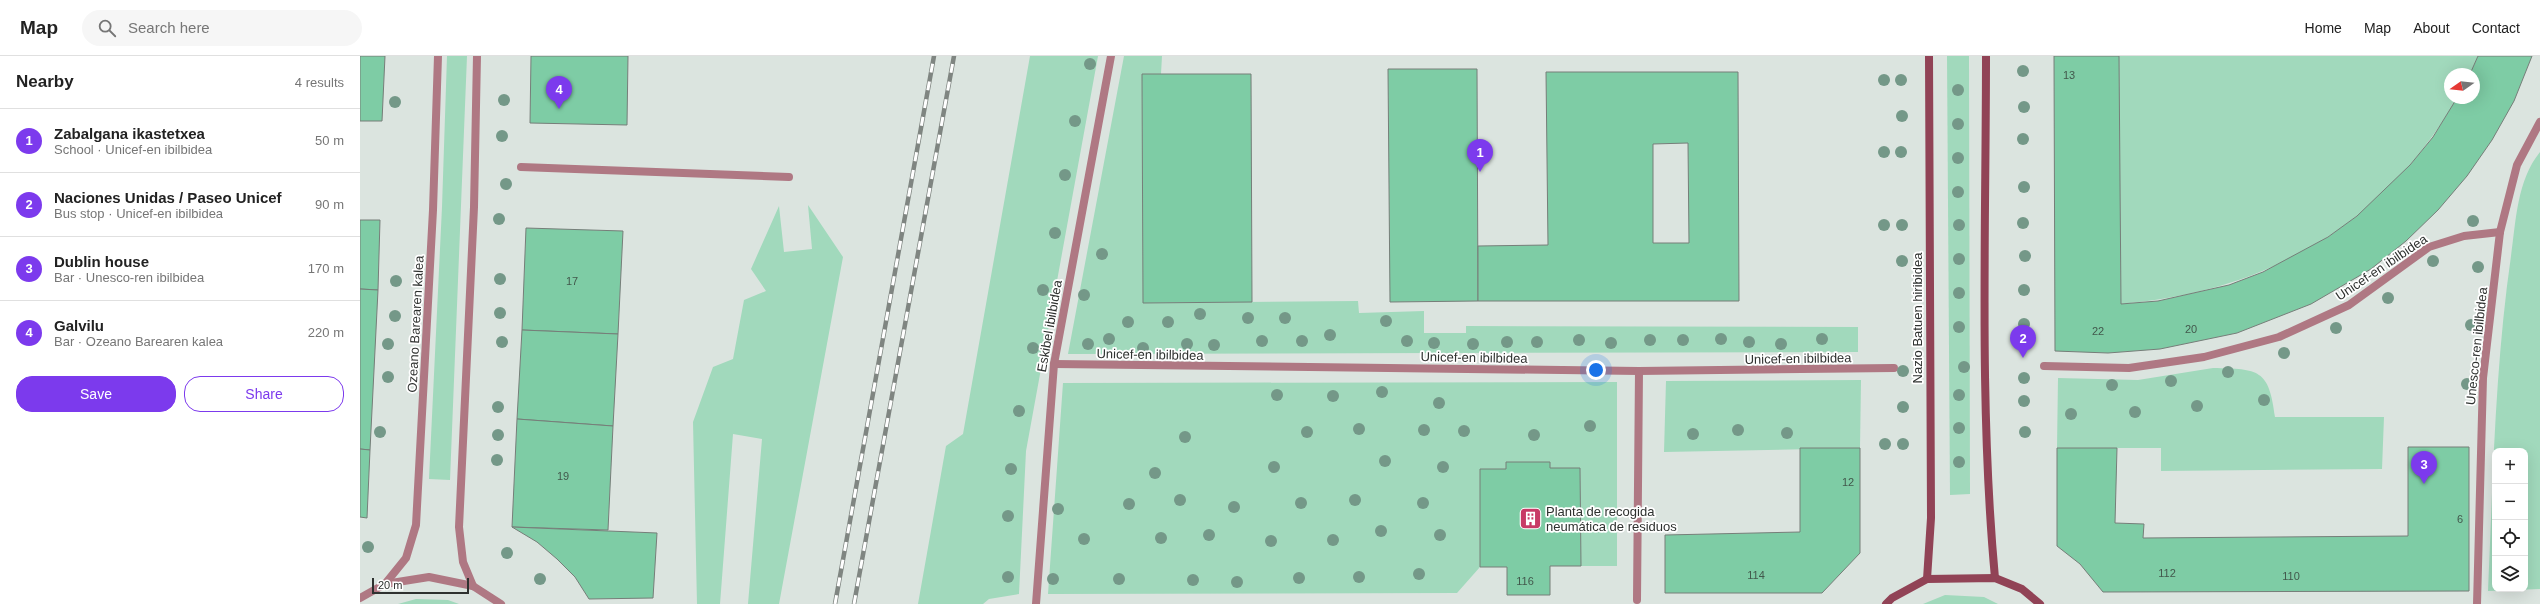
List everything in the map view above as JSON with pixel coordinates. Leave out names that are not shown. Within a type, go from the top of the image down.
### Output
[{"type":"main road","name":"Nazio Batuen hiribidea","points":[[1927,579],[1931,518],[1929,56]]},
{"type":"main road","points":[[1986,56],[1986,340],[1990,516],[1995,578]]},
{"type":"main road","points":[[1886,604],[1892,598],[1927,579],[1995,578],[2022,590],[2040,604]]},
{"type":"street","name":"Ozeano Barearen kalea","points":[[385,584],[406,558],[416,525],[432,233],[438,56]]},
{"type":"street","points":[[473,586],[463,562],[459,527],[474,208],[477,56]]},
{"type":"street","name":"Eskibel ibilbidea","points":[[1036,604],[1054,364],[1111,56]]},
{"type":"street","name":"Unesco-ren ibilbidea","points":[[2477,604],[2482,378],[2500,232],[2518,165],[2540,122]]},
{"type":"street","points":[[521,167],[789,177]]},
{"type":"street","name":"Unicef-en ibilbidea","points":[[2044,366],[2129,368],[2204,357],[2279,337],[2349,305],[2429,247],[2464,236],[2500,232]]},
{"type":"street","name":"Unicef-en ibilbidea","points":[[1054,364],[1639,371],[1894,368]]},
{"type":"street","points":[[1637,600],[1639,371]]},
{"type":"street","points":[[360,598],[385,584],[429,577],[473,586],[501,604]]},
{"type":"green space","points":[[447,56],[467,56],[450,480],[429,479],[442,207]]},
{"type":"green space","points":[[1030,56],[1098,56],[1026,451],[1019,594],[989,599],[983,604],[918,604],[946,446],[963,434]]},
{"type":"green space","points":[[1124,56],[1162,56],[1161,74],[1142,74],[1143,303],[1358,301],[1359,313],[1424,311],[1424,333],[1466,333],[1466,326],[1858,327],[1858,352],[1068,354]]},
{"type":"green space","points":[[1947,56],[1969,56],[1970,494],[1950,495]]},
{"type":"green space","points":[[2119,56],[2478,56],[2473,68],[2444,68],[2444,104],[2453,104],[2427,143],[2394,182],[2356,216],[2316,244],[2272,267],[2224,285],[2174,297],[2121,304]]},
{"type":"green space","points":[[2540,152],[2540,589],[2528,589],[2528,448],[2494,448],[2501,339],[2514,229],[2526,175]]},
{"type":"green space","points":[[808,205],[843,257],[779,604],[748,604],[762,439],[733,434],[720,604],[697,604],[693,422],[713,367],[733,359],[744,300],[766,291],[751,269],[779,206],[784,252],[812,249]]},
{"type":"green space","points":[[2213,368],[2241,369],[2251,371],[2259,375],[2265,381],[2269,389],[2275,417],[2384,417],[2382,469],[2161,471],[2161,448],[2057,448],[2058,378],[2138,380]]},
{"type":"green space","points":[[1861,380],[1860,448],[1664,452],[1666,381]]},
{"type":"green space","points":[[1617,382],[1617,566],[1581,566],[1580,468],[1550,468],[1550,462],[1506,462],[1506,469],[1480,469],[1480,567],[1457,593],[1048,594],[1063,383]]},
{"type":"green space","points":[[2492,495],[2492,591],[2488,591]]},
{"type":"green space","points":[[1945,595],[1984,597],[1998,604],[1923,604]]},
{"type":"green space","points":[[416,599],[448,600],[459,604],[398,604]]},
{"type":"building","points":[[360,56],[385,56],[382,121],[360,121]]},
{"type":"building","points":[[531,56],[628,56],[627,125],[530,123]]},
{"type":"building","points":[[2054,56],[2119,56],[2121,304],[2158,301],[2229,285],[2263,272],[2328,237],[2357,216],[2410,165],[2433,137],[2453,104],[2480,104],[2480,68],[2473,68],[2478,56],[2532,56],[2514,101],[2492,140],[2467,176],[2438,210],[2406,241],[2371,269],[2311,304],[2237,333],[2160,349],[2108,353],[2055,351]]},
{"type":"building","points":[[1388,69],[1477,69],[1478,301],[1390,302]]},
{"type":"building","points":[[1546,72],[1738,72],[1739,301],[1478,301],[1478,246],[1548,245]],"holes":[[[1688,143],[1689,243],[1653,243],[1653,144]]]},
{"type":"building","points":[[1142,74],[1251,74],[1252,302],[1143,303]]},
{"type":"building","points":[[360,220],[380,220],[378,290],[360,289]]},
{"type":"building","points":[[526,228],[623,231],[618,334],[522,330]]},
{"type":"building","points":[[360,289],[378,290],[370,450],[360,449]]},
{"type":"building","points":[[522,330],[618,334],[613,426],[517,419]]},
{"type":"building","points":[[517,419],[613,426],[608,530],[512,527]]},
{"type":"building","points":[[2408,447],[2469,447],[2469,591],[2103,592],[2080,564],[2057,546],[2057,448],[2117,448],[2115,523],[2144,524],[2143,538],[2408,536]]},
{"type":"building","points":[[1800,448],[1860,448],[1860,553],[1822,593],[1665,593],[1665,535],[1800,532]]},
{"type":"building","points":[[360,449],[370,450],[367,518],[360,517]]},
{"type":"building","name":"Planta de recogida neumática de residuos","points":[[1506,462],[1550,462],[1550,468],[1580,468],[1581,566],[1550,566],[1550,595],[1507,595],[1507,567],[1480,567],[1480,469],[1506,469]]},
{"type":"building","points":[[512,527],[657,533],[653,598],[589,599],[575,577],[557,559],[537,542]]},
{"type":"railway","points":[[835,604],[934,56]]},
{"type":"railway","points":[[854,604],[954,56]]},
{"type":"place","name":"Galvilu","points":[[559,109]]},
{"type":"place","name":"Zabalgana ikastetxea","points":[[1480,172]]},
{"type":"place","name":"Naciones Unidas / Paseo Unicef","points":[[2023,358]]},
{"type":"place","name":"Dublin house","points":[[2424,484]]},
{"type":"place","name":"Planta de recogida neumática de residuos","points":[[1530,518]]}]
